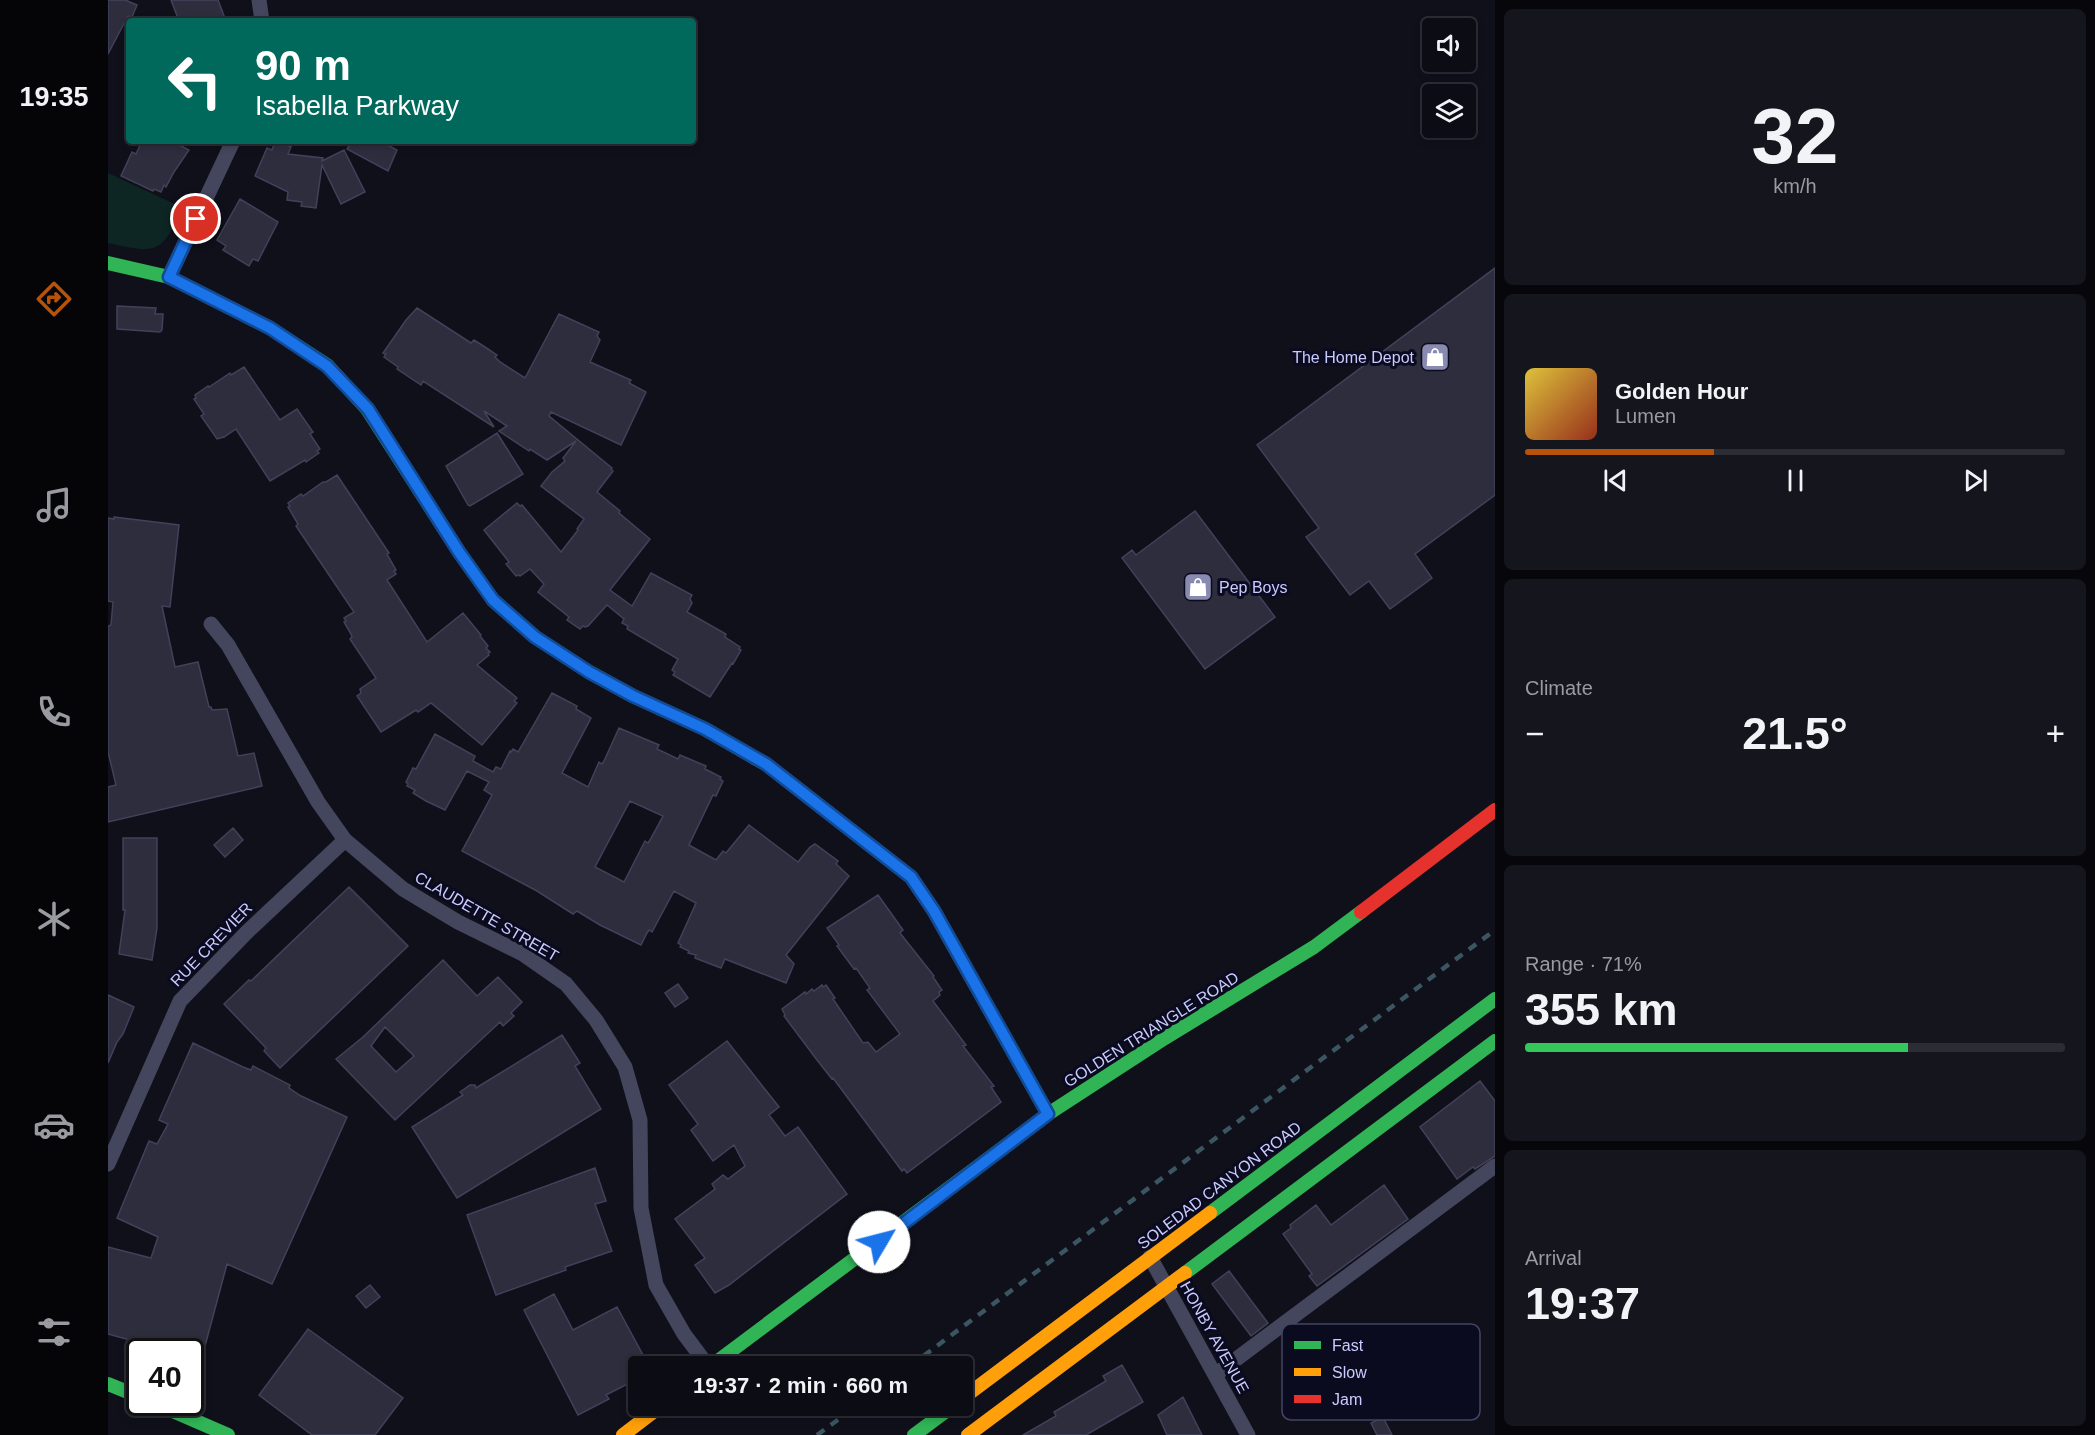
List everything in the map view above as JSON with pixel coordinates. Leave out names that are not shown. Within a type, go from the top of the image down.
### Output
[{"type":"street","points":[[260,0],[262,18]]},
{"type":"street","points":[[169,277],[231,144]]},
{"type":"street","points":[[108,263],[169,277],[270,328],[327,366],[368,409],[459,552],[493,600],[535,637],[589,672],[633,696],[705,729],[766,764],[911,877],[934,911],[1048,1114]]},
{"type":"street","name":"CLAUDETTE STREET","points":[[211,624],[228,645],[318,802],[345,840],[403,889],[458,922],[523,954],[567,984],[596,1020],[625,1067],[640,1120],[641,1208],[656,1285],[684,1334],[701,1356]]},
{"type":"street","name":"GOLDEN TRIANGLE ROAD","points":[[722,1356],[1048,1114],[1165,1038],[1314,947],[1495,810]]},
{"type":"street","name":"RUE CREVIER","points":[[108,1164],[180,1002],[248,931],[345,840]]},
{"type":"street","name":"SOLEDAD CANYON ROAD","points":[[973,1390],[1495,999]]},
{"type":"street","points":[[968,1435],[1495,1041]]},
{"type":"street","points":[[1283,1324],[1495,1166]]},
{"type":"street","name":"HONBY AVENUE","points":[[1150,1257],[1248,1435]]},
{"type":"street","points":[[1215,1375],[1282,1325]]},
{"type":"street","points":[[108,1384],[126,1391]]},
{"type":"street","points":[[184,1416],[228,1435]]},
{"type":"street","points":[[622,1435],[648,1416]]},
{"type":"street","points":[[914,1435],[940,1416]]},
{"type":"green space","points":[[108,173],[183,208],[163,242],[147,249],[108,243]]},
{"type":"building","points":[[108,0],[125,0],[137,5],[132,17],[126,18],[108,54]]},
{"type":"building","points":[[171,0],[218,0],[225,18],[178,18]]},
{"type":"building","points":[[141,144],[178,144],[189,150],[161,192],[154,189],[153,191],[121,176],[132,152],[136,154]]},
{"type":"building","points":[[274,144],[283,144],[291,147],[288,154],[323,158],[322,161],[344,150],[365,192],[341,204],[322,165],[316,208],[301,206],[302,202],[287,200],[288,192],[255,176],[267,148],[272,150]]},
{"type":"building","points":[[350,144],[386,144],[397,150],[388,171],[347,149]]},
{"type":"building","points":[[240,199],[278,222],[258,261],[253,259],[249,266],[223,250],[226,246],[217,240]]},
{"type":"building","name":"The Home Depot","points":[[1495,268],[1495,495],[1415,554],[1432,578],[1390,609],[1369,581],[1350,595],[1306,537],[1319,528],[1257,445]]},
{"type":"building","points":[[117,306],[156,308],[155,314],[163,314],[162,330],[160,332],[117,329]]},
{"type":"building","points":[[417,308],[471,343],[474,340],[485,347],[497,355],[495,357],[500,362],[525,378],[559,314],[599,332],[597,336],[600,340],[590,362],[631,380],[629,383],[646,392],[621,445],[551,412],[549,416],[612,468],[613,471],[597,492],[650,539],[610,590],[632,606],[651,573],[692,595],[690,599],[692,603],[687,612],[726,634],[725,637],[740,647],[741,650],[733,664],[710,697],[673,675],[675,672],[672,670],[678,659],[627,629],[628,626],[622,623],[624,619],[607,605],[588,626],[580,629],[567,620],[569,617],[538,592],[544,584],[530,569],[516,576],[506,564],[509,562],[484,530],[517,503],[522,505],[561,552],[578,530],[584,519],[541,486],[565,461],[563,458],[576,441],[547,460],[499,431],[507,426],[484,411],[494,427],[423,381],[421,385],[397,369],[398,367],[384,357],[386,354],[383,353]]},
{"type":"building","points":[[244,367],[280,420],[297,409],[313,432],[310,434],[320,449],[317,451],[319,453],[306,462],[305,460],[270,481],[236,429],[217,439],[201,416],[204,414],[194,399],[195,395],[208,386]]},
{"type":"building","points":[[497,433],[523,474],[470,506],[446,466]]},
{"type":"building","points":[[337,475],[389,553],[387,554],[396,574],[387,580],[427,642],[463,613],[481,635],[490,652],[477,665],[517,698],[514,701],[517,703],[482,745],[431,703],[381,732],[357,696],[361,693],[360,689],[376,678],[350,639],[351,634],[344,622],[346,621],[344,618],[354,612],[296,526],[298,524],[288,507],[290,506],[288,503],[301,494],[303,496]]},
{"type":"building","name":"Pep Boys","points":[[1195,511],[1275,617],[1205,669],[1122,558],[1132,550],[1136,555]]},
{"type":"building","points":[[114,517],[179,525],[170,607],[162,606],[175,667],[198,662],[209,707],[212,710],[227,709],[238,756],[254,753],[262,786],[108,822],[108,787],[116,785],[108,752],[108,626],[111,625],[113,602],[108,601],[108,518],[114,519]]},
{"type":"building","points":[[552,693],[577,706],[576,709],[591,718],[562,773],[588,787],[599,762],[602,764],[604,761],[619,728],[659,745],[657,749],[678,759],[680,755],[706,766],[705,769],[721,777],[723,781],[716,796],[713,795],[689,845],[716,860],[723,851],[726,853],[749,825],[798,862],[815,844],[838,861],[836,864],[849,876],[786,955],[794,964],[786,983],[725,959],[721,968],[695,958],[696,955],[680,947],[678,943],[696,903],[674,891],[652,932],[649,930],[641,945],[577,911],[573,914],[537,891],[462,851],[492,795],[484,790],[489,782],[467,771],[445,810],[413,793],[415,790],[407,786],[406,782],[413,768],[416,769],[435,734],[475,756],[473,761],[493,772],[496,767],[501,769],[510,751],[513,749],[518,752]],"holes":[[[630,801],[663,816],[648,843],[645,841],[624,882],[595,867]]]},
{"type":"building","points":[[233,828],[243,840],[225,857],[214,845]]},
{"type":"building","points":[[123,838],[157,838],[157,928],[152,960],[119,954],[125,910],[123,910]]},
{"type":"building","points":[[349,887],[408,946],[280,1068],[264,1051],[266,1048],[224,1004]]},
{"type":"building","points":[[878,895],[903,930],[900,933],[934,976],[942,990],[933,1001],[966,1045],[963,1046],[994,1086],[991,1087],[1001,1102],[907,1173],[904,1169],[902,1171],[817,1060],[784,1016],[782,1009],[805,992],[806,994],[812,989],[814,991],[826,985],[863,1043],[868,1042],[876,1052],[900,1034],[867,990],[870,988],[837,946],[839,945],[827,928]]},
{"type":"building","points":[[443,960],[477,996],[498,977],[522,1002],[511,1013],[514,1016],[503,1026],[500,1022],[395,1120],[336,1059],[363,1037]],"holes":[[[385,1027],[414,1056],[396,1072],[371,1046]]]},
{"type":"building","points":[[678,984],[688,998],[675,1007],[665,993]]},
{"type":"building","points":[[108,995],[134,1007],[108,1063]]},
{"type":"building","points":[[562,1035],[580,1063],[575,1066],[601,1109],[457,1198],[412,1127],[463,1095],[460,1092],[470,1085],[475,1085],[476,1088]]},
{"type":"building","points":[[727,1041],[779,1107],[769,1115],[785,1136],[798,1127],[847,1194],[729,1285],[715,1293],[695,1265],[705,1258],[675,1219],[715,1189],[712,1184],[723,1175],[728,1179],[745,1166],[734,1145],[713,1161],[691,1130],[698,1124],[669,1085]]},
{"type":"building","points":[[193,1043],[243,1067],[251,1070],[253,1066],[290,1085],[289,1088],[301,1096],[347,1117],[272,1284],[227,1264],[204,1350],[204,1338],[126,1339],[108,1334],[108,1247],[151,1258],[158,1237],[117,1218],[149,1141],[157,1144],[168,1124],[159,1120]]},
{"type":"building","points":[[1480,1081],[1495,1101],[1495,1156],[1475,1169],[1473,1167],[1457,1179],[1420,1127]]},
{"type":"building","points":[[595,1168],[606,1201],[595,1204],[612,1251],[496,1295],[467,1215]]},
{"type":"building","points":[[1384,1185],[1408,1219],[1317,1286],[1309,1276],[1312,1274],[1283,1234],[1291,1228],[1290,1225],[1316,1205],[1331,1225]]},
{"type":"building","points":[[1229,1271],[1268,1323],[1251,1336],[1212,1284]]},
{"type":"building","points":[[370,1285],[380,1297],[366,1308],[356,1296]]},
{"type":"building","points":[[554,1294],[573,1330],[617,1307],[644,1356],[628,1356],[628,1384],[606,1395],[609,1399],[578,1415],[524,1310]]},
{"type":"building","points":[[308,1329],[403,1398],[375,1435],[312,1435],[259,1395]]},
{"type":"building","points":[[1122,1365],[1143,1402],[1086,1435],[1023,1435],[1056,1416],[1054,1412],[1106,1381],[1103,1376]]},
{"type":"building","points":[[1183,1397],[1202,1435],[1167,1435],[1158,1415]]},
{"type":"building","points":[[1384,1420],[1392,1435],[1377,1435],[1371,1423]]},
{"type":"railway","points":[[923,1356],[1495,930]]},
{"type":"railway","points":[[817,1435],[843,1416]]},
{"type":"traffic: fast","points":[[108,263],[169,277],[270,328],[327,365],[367,409],[459,552],[493,600],[535,637],[589,672],[633,696],[705,729],[755,758]]},
{"type":"traffic: fast","points":[[724,1356],[1048,1114],[1165,1038],[1314,947],[1361,912]]},
{"type":"traffic: fast","points":[[976,986],[1048,1114]]},
{"type":"traffic: fast","points":[[1210,1213],[1495,999]]},
{"type":"traffic: fast","points":[[1185,1273],[1495,1041]]},
{"type":"traffic: fast","points":[[108,1384],[126,1391]]},
{"type":"traffic: fast","points":[[184,1416],[228,1435]]},
{"type":"traffic: fast","points":[[914,1435],[940,1416]]},
{"type":"traffic: slow","points":[[755,758],[766,764],[911,877],[934,911],[976,986]]},
{"type":"traffic: slow","points":[[973,1391],[1210,1213]]},
{"type":"traffic: slow","points":[[968,1435],[1185,1273]]},
{"type":"traffic: slow","points":[[623,1435],[648,1416]]},
{"type":"traffic: jam","points":[[1361,912],[1495,810]]},
{"type":"place","name":"The Home Depot","points":[[1435,357]]},
{"type":"place","name":"Pep Boys","points":[[1198,587]]},
{"type":"route","points":[[196,219],[169,277],[270,328],[327,366],[368,409],[459,552],[493,600],[535,637],[589,672],[633,696],[705,729],[766,764],[911,877],[934,911],[1048,1114],[879,1242]]}]
